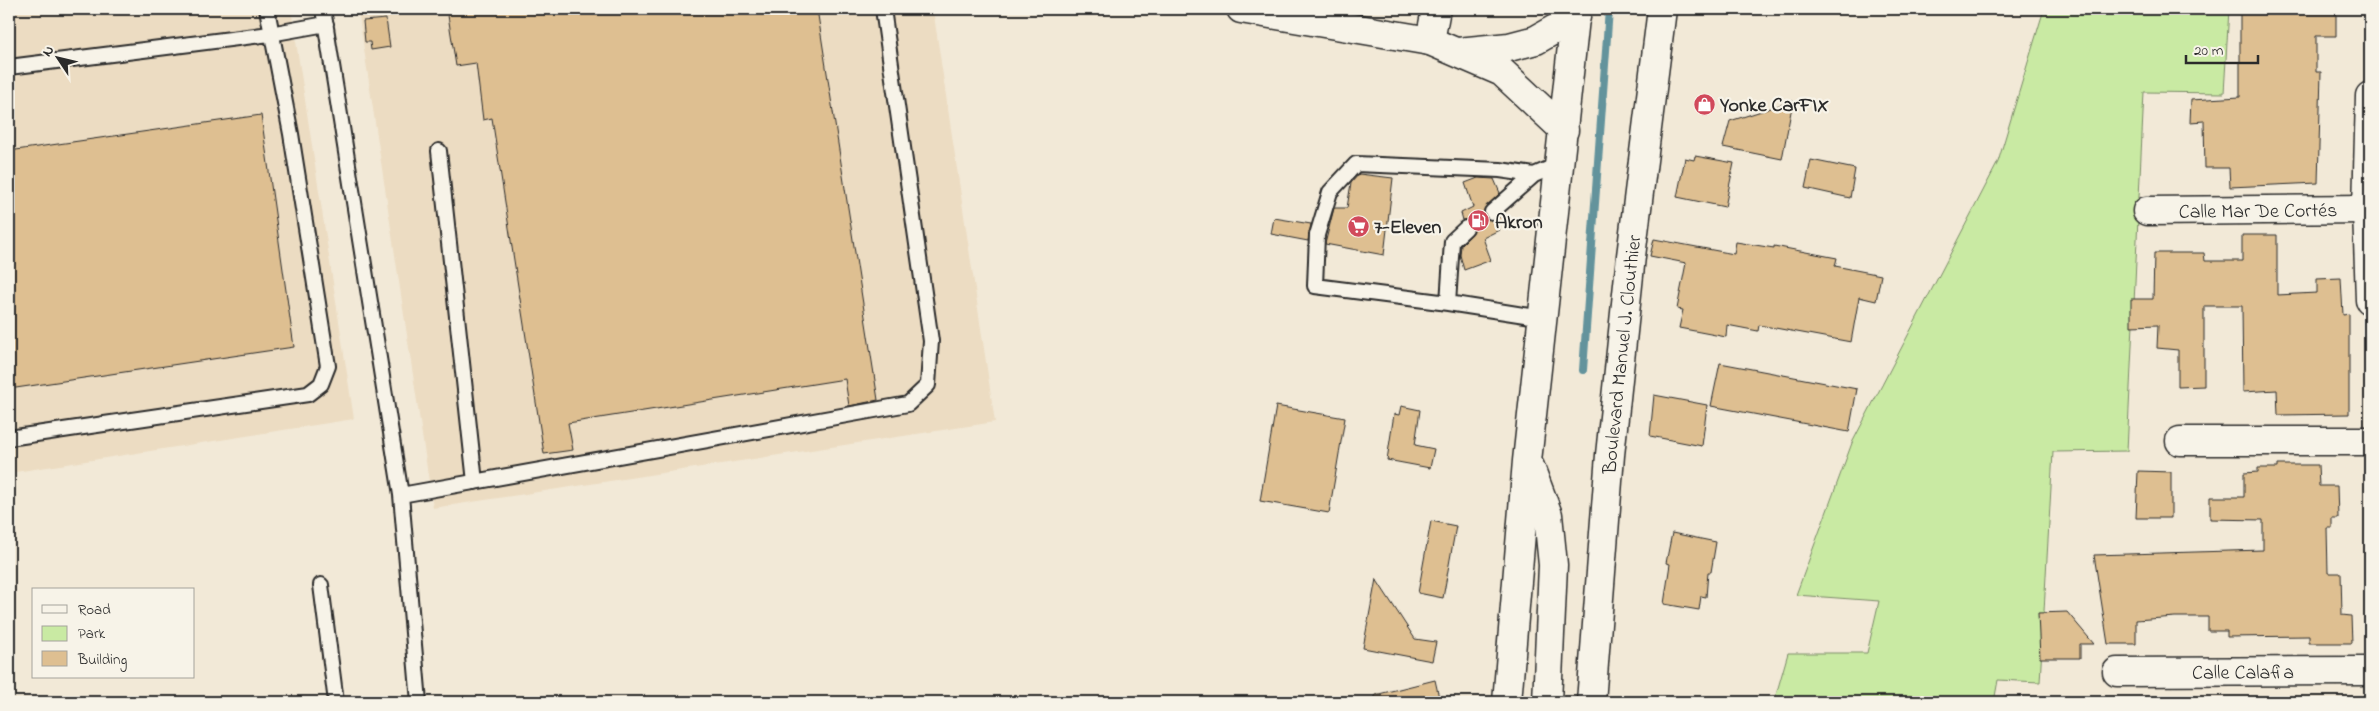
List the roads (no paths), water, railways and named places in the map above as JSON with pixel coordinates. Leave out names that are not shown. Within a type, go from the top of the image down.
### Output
[{"type":"main road","points":[[1241,9],[1430,41],[1502,72],[1564,130]]},
{"type":"main road","points":[[1430,41],[1436,9]]},
{"type":"main road","name":"Boulevard Manuel J. Clouthier","points":[[1591,702],[1610,455],[1634,226],[1662,9]]},
{"type":"main road","points":[[1456,52],[1509,47],[1536,40],[1576,13]]},
{"type":"main road","points":[[1507,702],[1527,461],[1576,13]]},
{"type":"main road","points":[[2370,96],[2370,300]]},
{"type":"main road","name":"Calle Mar De Cortés","points":[[2147,210],[2369,209]]},
{"type":"main road","points":[[2180,441],[2370,440]]},
{"type":"main road","points":[[1527,461],[1548,515],[1553,564],[1547,702]]},
{"type":"main road","name":"Calle Calafia","points":[[2117,672],[2370,671]]},
{"type":"lane","points":[[9,438],[308,394],[321,384],[328,366],[291,134],[270,34],[267,9]]},
{"type":"lane","points":[[323,9],[401,495],[419,702]]},
{"type":"lane","points":[[401,495],[908,404],[928,385],[931,340],[883,9]]},
{"type":"lane","points":[[9,67],[270,34],[326,24]]},
{"type":"lane","points":[[438,151],[475,482]]},
{"type":"lane","points":[[1534,175],[1500,170],[1356,164],[1330,192],[1317,235],[1315,286],[1448,302],[1543,318]]},
{"type":"lane","points":[[1492,212],[1534,175],[1560,164]]},
{"type":"lane","points":[[1448,302],[1452,241],[1466,228]]},
{"type":"lane","points":[[321,585],[336,702]]},
{"type":"waterway","points":[[1583,370],[1609,9]]},
{"type":"place","name":"Yonke CarFIX","points":[[1704,104]]},
{"type":"place","name":"Akron","points":[[1479,221]]},
{"type":"place","name":"7-Eleven","points":[[1358,226]]}]
